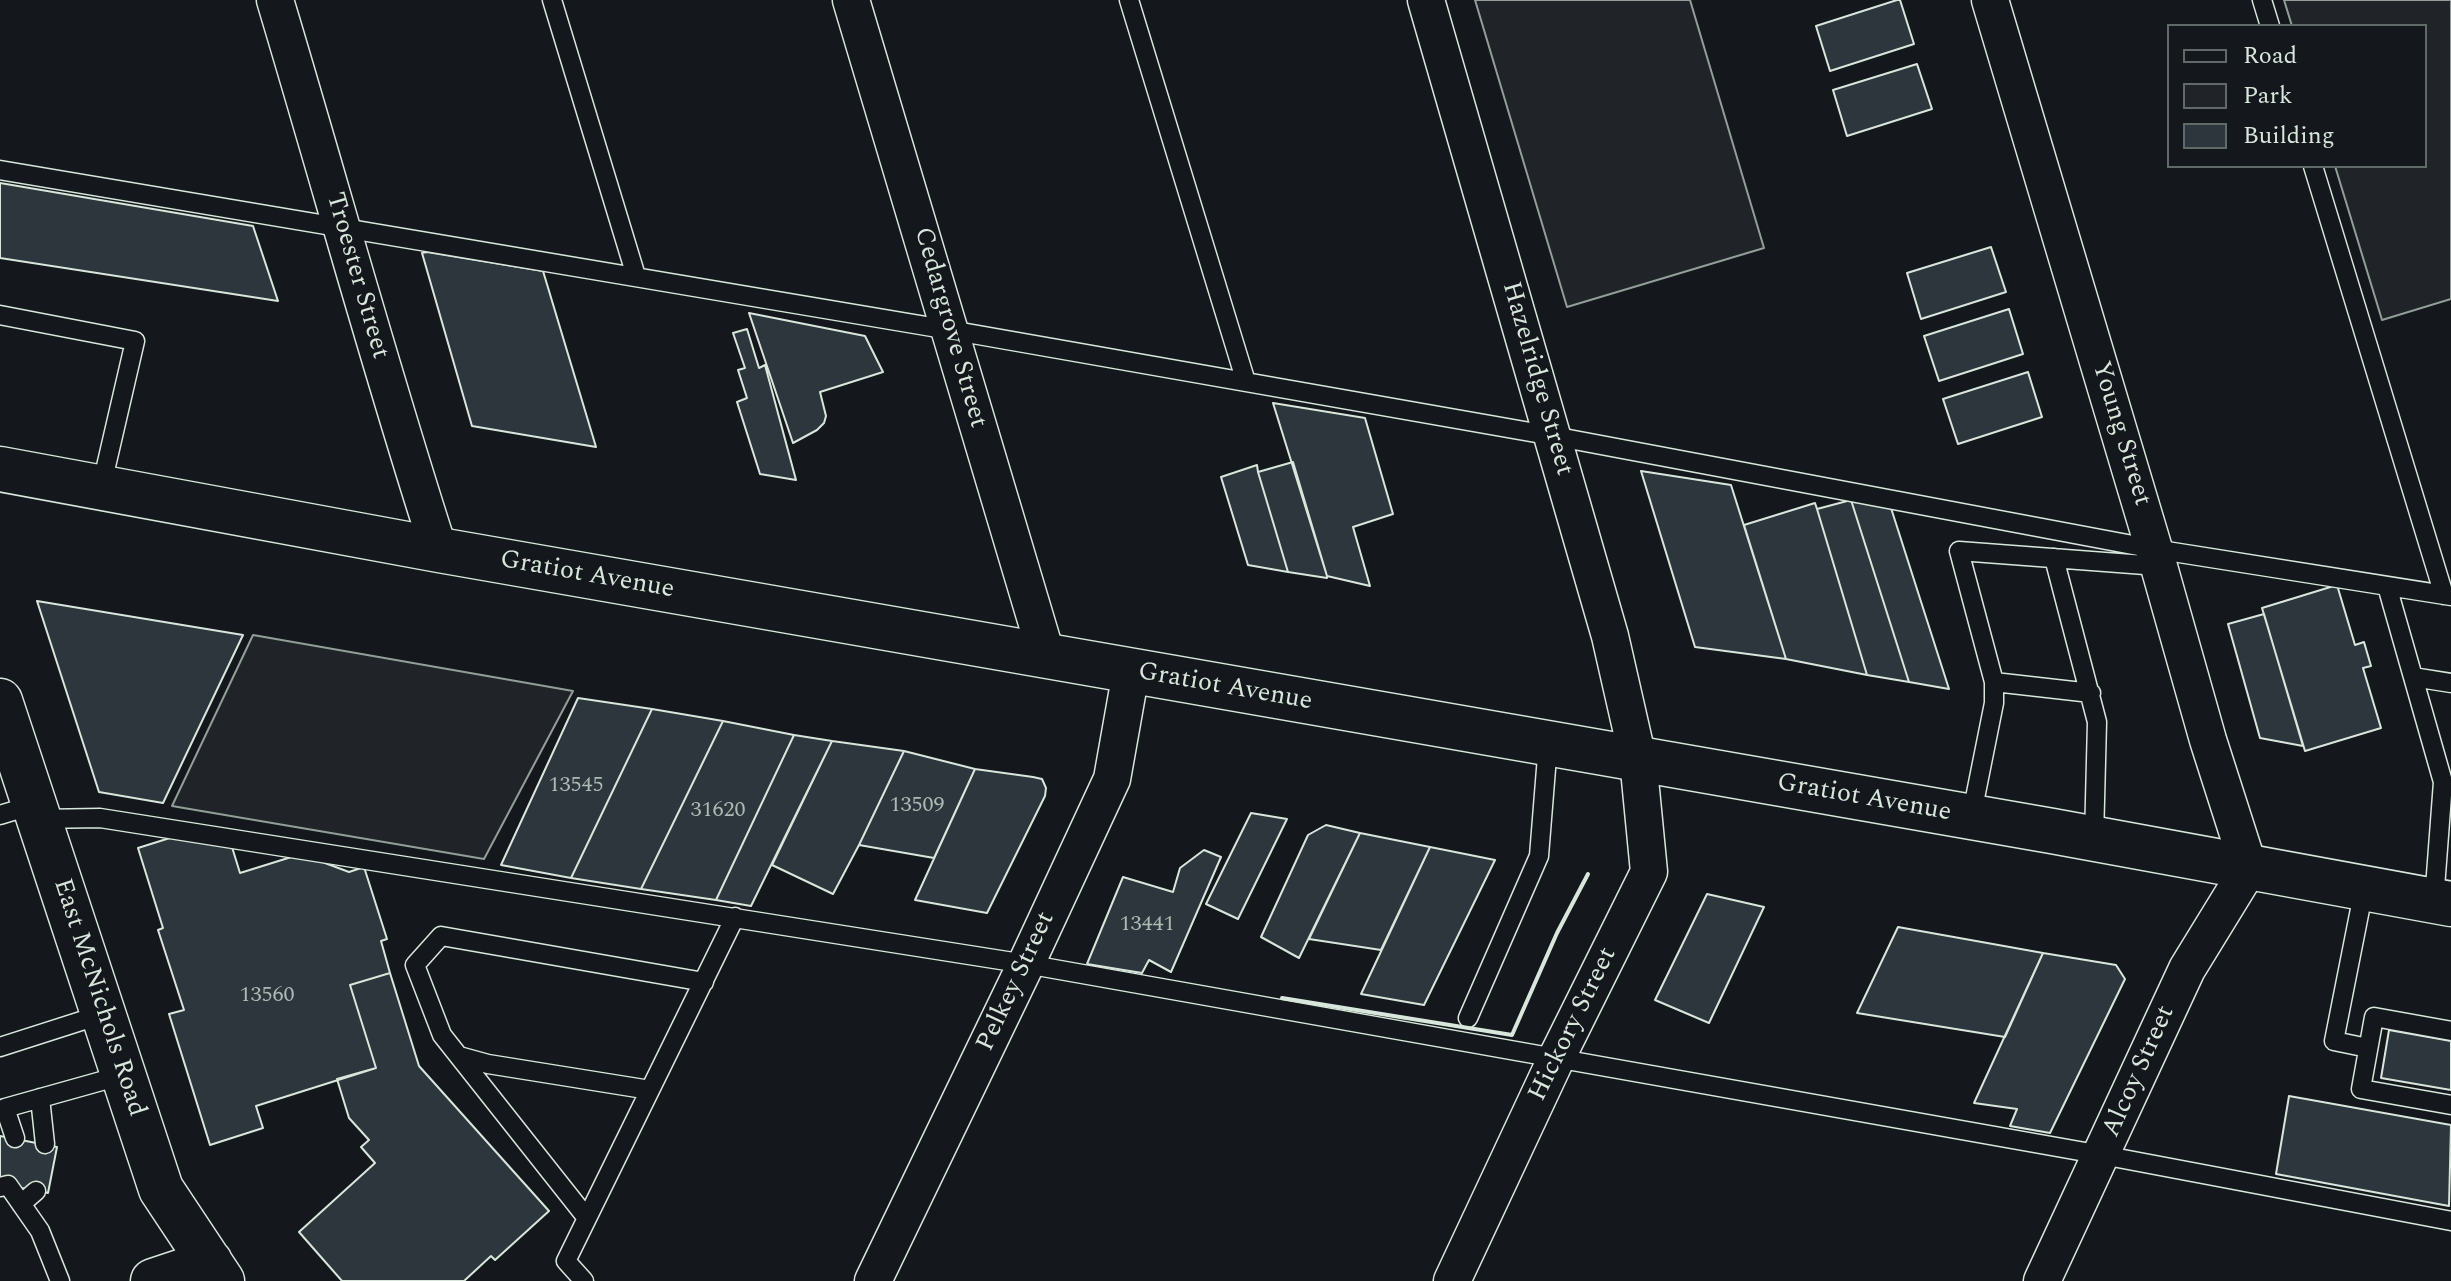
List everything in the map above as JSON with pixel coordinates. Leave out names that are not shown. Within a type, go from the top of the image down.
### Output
[{"type":"main road","name":"Gratiot Avenue","points":[[0,469],[439,550],[2442,902]]},
{"type":"main road","name":"East McNichols Road","points":[[0,701],[24,813],[103,1014],[161,1189],[216,1272]]},
{"type":"main road","points":[[153,1281],[216,1272]]},
{"type":"street","name":"Troester Street","points":[[275,0],[398,424],[439,550]]},
{"type":"street","name":"Cedargrove Street","points":[[851,0],[1047,657]]},
{"type":"street","name":"Hazelridge Street","points":[[1426,0],[1610,636],[1638,759]]},
{"type":"street","name":"Young Street","points":[[1990,0],[2208,740],[2249,868]]},
{"type":"street","name":"Pelkey Street","points":[[873,1281],[1112,779],[1131,672]]},
{"type":"street","name":"Hickory Street","points":[[1452,1281],[1556,1059],[1649,872],[1638,759]]},
{"type":"street","name":"Alcoy Street","points":[[2042,1281],[2187,969],[2249,868]]},
{"type":"lane","points":[[552,0],[636,276]]},
{"type":"lane","points":[[1129,0],[1246,382]]},
{"type":"lane","points":[[2262,0],[2269,24]]},
{"type":"lane","points":[[0,170],[636,276],[1553,436],[2156,557],[2447,596],[2314,168]]},
{"type":"lane","points":[[0,315],[135,341],[101,488]]},
{"type":"lane","points":[[1971,818],[1994,703],[1994,682],[1959,551],[2054,558],[2156,557]]},
{"type":"lane","points":[[2054,558],[2097,722],[2094,839]]},
{"type":"lane","points":[[2387,586],[2443,782],[2442,902]]},
{"type":"lane","points":[[2413,677],[2451,683]]},
{"type":"lane","points":[[1994,682],[2091,693]]},
{"type":"lane","points":[[1468,1018],[1539,856],[1548,744]]},
{"type":"lane","points":[[24,813],[100,818],[1026,964],[2102,1155],[2451,1221]]},
{"type":"lane","points":[[2364,889],[2334,1041],[2368,1048]]},
{"type":"lane","points":[[584,1281],[566,1261],[735,917]]},
{"type":"lane","points":[[586,1217],[442,1035],[415,965],[441,936],[704,982]]},
{"type":"lane","points":[[0,1047],[103,1014]]},
{"type":"lane","points":[[2451,1031],[2423,1031],[2374,1017],[2361,1089],[2412,1090],[2451,1105]]},
{"type":"lane","points":[[459,1056],[488,1064],[650,1090]]},
{"type":"lane","points":[[15,1138],[2,1109],[123,1075]]},
{"type":"lane","points":[[40,1098],[45,1144]]},
{"type":"lane","points":[[0,1187],[8,1185],[40,1231],[60,1281]]},
{"type":"lane","points":[[21,1204],[36,1191]]},
{"type":"green space","points":[[1475,0],[1690,0],[1764,248],[1567,307]]},
{"type":"green space","points":[[2284,0],[2451,0],[2451,299],[2382,320],[2336,168],[2427,168],[2427,24],[2291,24]]},
{"type":"green space","points":[[253,635],[573,691],[484,859],[172,806]]},
{"type":"building","points":[[1900,0],[1914,44],[1830,71],[1816,26]]},
{"type":"building","points":[[1917,64],[1932,109],[1847,136],[1833,90]]},
{"type":"building","points":[[0,183],[253,226],[278,301],[0,258]]},
{"type":"building","points":[[1991,247],[2006,292],[1921,319],[1907,273]]},
{"type":"building","points":[[422,253],[543,271],[596,447],[472,426]]},
{"type":"building","points":[[2009,309],[2023,354],[1939,381],[1924,336]]},
{"type":"building","points":[[749,313],[865,336],[883,372],[820,392],[826,416],[824,423],[793,443]]},
{"type":"building","points":[[747,329],[759,368],[765,365],[796,480],[760,474],[737,402],[747,398],[738,370],[745,368],[733,333]]},
{"type":"building","points":[[2028,372],[2042,417],[1958,444],[1943,399]]},
{"type":"building","points":[[1273,403],[1365,418],[1393,514],[1353,527],[1370,586],[1327,576]]},
{"type":"building","points":[[1293,462],[1327,578],[1288,572],[1258,472]]},
{"type":"building","points":[[1257,465],[1288,572],[1248,565],[1221,477]]},
{"type":"building","points":[[1641,471],[1731,485],[1786,659],[1695,647]]},
{"type":"building","points":[[1851,500],[1909,682],[1867,675],[1817,509]]},
{"type":"building","points":[[1851,500],[1891,508],[1949,689],[1909,682]]},
{"type":"building","points":[[1815,503],[1867,675],[1786,659],[1744,525]]},
{"type":"building","points":[[2337,585],[2355,645],[2364,642],[2371,666],[2363,668],[2381,728],[2305,751],[2262,608]]},
{"type":"building","points":[[37,601],[243,635],[163,803],[99,792]]},
{"type":"building","points":[[2264,614],[2303,746],[2260,738],[2228,624]]},
{"type":"building","points":[[578,698],[652,709],[571,878],[501,865]]},
{"type":"building","points":[[652,709],[723,721],[641,889],[571,878]]},
{"type":"building","points":[[723,721],[794,735],[716,900],[641,889]]},
{"type":"building","points":[[794,735],[832,741],[751,906],[716,900]]},
{"type":"building","points":[[832,741],[904,751],[833,894],[772,865]]},
{"type":"building","points":[[904,751],[975,769],[934,858],[859,845]]},
{"type":"building","points":[[975,769],[1042,779],[1046,788],[1045,796],[987,913],[915,900]]},
{"type":"building","points":[[1251,813],[1287,819],[1238,919],[1206,904]]},
{"type":"building","points":[[1326,825],[1360,833],[1299,958],[1261,937],[1308,835]]},
{"type":"building","points":[[1360,833],[1430,847],[1381,950],[1309,939]]},
{"type":"building","points":[[173,837],[232,847],[240,873],[301,854],[349,872],[364,867],[387,939],[381,941],[390,973],[350,985],[376,1068],[256,1106],[263,1128],[210,1145],[169,1014],[184,1010],[158,930],[163,928],[138,848]]},
{"type":"building","points":[[1430,847],[1495,860],[1424,1005],[1361,994]]},
{"type":"building","points":[[1204,850],[1221,857],[1171,972],[1149,960],[1142,973],[1087,964],[1123,877],[1173,892],[1180,868]]},
{"type":"building","points":[[1707,894],[1764,907],[1709,1023],[1655,1000]]},
{"type":"building","points":[[1898,927],[2043,953],[2005,1037],[1857,1013]]},
{"type":"building","points":[[2043,953],[2116,965],[2125,979],[2050,1133],[2010,1126],[2017,1109],[1974,1103]]},
{"type":"building","points":[[390,973],[419,1066],[549,1211],[495,1260],[491,1256],[464,1281],[342,1281],[299,1232],[375,1163],[361,1147],[369,1140],[349,1118],[337,1079],[376,1068],[350,985]]},
{"type":"building","points":[[2389,1030],[2451,1041],[2451,1090],[2381,1078]]},
{"type":"building","points":[[2289,1096],[2451,1125],[2449,1206],[2276,1174]]},
{"type":"building","points":[[0,1136],[57,1147],[48,1193],[0,1184]]},
{"type":"wall","points":[[1282,998],[1512,1035],[1557,933],[1588,874]]}]
